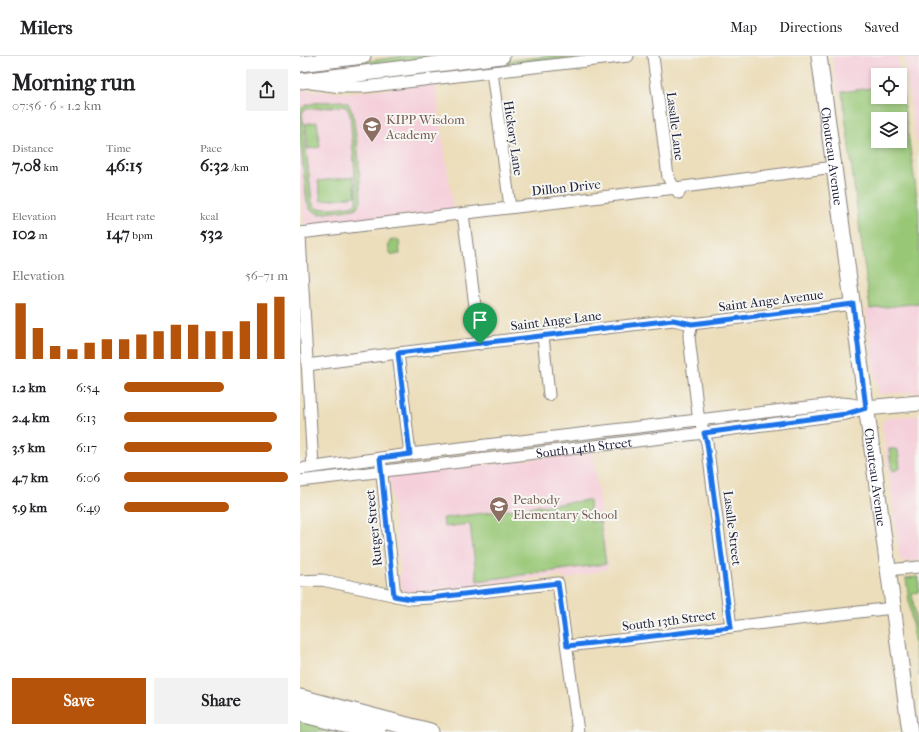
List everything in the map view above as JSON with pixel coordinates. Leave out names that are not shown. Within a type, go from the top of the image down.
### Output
[{"type":"main road","points":[[300,64],[363,56]]},
{"type":"main road","points":[[300,82],[502,56]]},
{"type":"main road","name":"Chouteau Avenue","points":[[819,56],[910,732]]},
{"type":"main road","name":"South 14th Street","points":[[866,408],[919,403]]},
{"type":"main road","points":[[300,698],[430,732]]},
{"type":"main road","points":[[300,713],[377,732]]},
{"type":"street","points":[[300,82],[341,88],[364,87],[628,56]]},
{"type":"street","name":"Lasalle Lane","points":[[653,56],[668,177],[678,192]]},
{"type":"street","name":"Hickory Lane","points":[[492,72],[510,207]]},
{"type":"street","name":"Dillon Drive","points":[[300,233],[510,207],[678,192],[834,168]]},
{"type":"street","points":[[463,214],[480,344]]},
{"type":"street","points":[[300,236],[313,467]]},
{"type":"street","name":"Saint Ange Avenue","points":[[692,324],[853,304]]},
{"type":"street","name":"Saint Ange Lane","points":[[307,366],[398,353],[673,320],[692,324]]},
{"type":"street","points":[[692,324],[689,337],[698,414],[704,433]]},
{"type":"street","points":[[543,336],[550,395]]},
{"type":"street","points":[[398,353],[410,454]]},
{"type":"street","name":"South 14th Street","points":[[300,469],[410,454],[700,421],[842,403],[866,408]]},
{"type":"street","name":"South 14th Street","points":[[300,481],[704,433],[846,414],[866,408]]},
{"type":"street","name":"Lasalle Street","points":[[704,433],[707,443],[731,627]]},
{"type":"street","name":"Rutger Street","points":[[380,458],[394,596]]},
{"type":"street","points":[[888,570],[919,567]]},
{"type":"street","points":[[300,581],[322,580],[410,599],[558,583],[578,732]]},
{"type":"street","name":"South 13th Street","points":[[567,646],[893,608]]},
{"type":"shaded area","points":[[832,56],[898,56],[899,68],[871,68],[871,88],[837,93]]},
{"type":"shaded area","points":[[904,56],[919,56],[919,142],[916,142],[907,68],[906,68]]},
{"type":"shaded area","name":"KIPP Wisdom Academy","points":[[435,84],[453,208],[451,210],[305,227],[300,193],[300,90],[346,93]]},
{"type":"shaded area","points":[[919,303],[919,392],[880,394],[878,391],[866,310]]},
{"type":"shaded area","points":[[919,415],[919,560],[903,561],[900,558],[882,422],[888,418]]},
{"type":"shaded area","name":"Peabody Elementary School","points":[[593,452],[608,569],[566,579],[564,579],[562,575],[409,594],[402,590],[399,580],[401,571],[389,478],[390,476]]},
{"type":"green space","points":[[405,56],[457,56],[300,75],[300,73]]},
{"type":"green space","points":[[550,56],[585,56],[361,82],[338,82]]},
{"type":"green space","points":[[871,88],[871,104],[904,104],[905,112],[871,112],[871,148],[907,148],[907,127],[919,212],[919,303],[870,309],[842,92]]},
{"type":"green space","points":[[341,101],[348,103],[353,113],[358,151],[361,202],[355,209],[319,214],[310,209],[307,202],[300,140],[300,109],[314,103]],"holes":[[[342,106],[347,108],[350,115],[357,198],[355,204],[350,206],[319,209],[314,207],[312,202],[302,114],[304,110],[308,109]]]},
{"type":"green space","points":[[317,122],[320,147],[308,149],[305,124]]},
{"type":"green space","points":[[353,177],[356,196],[321,201],[318,181]]},
{"type":"green space","points":[[392,239],[399,240],[400,254],[392,255],[389,245]]},
{"type":"green space","points":[[889,449],[898,450],[900,468],[892,472]]},
{"type":"green space","points":[[589,500],[591,522],[600,521],[606,564],[477,581],[470,524],[444,527],[443,518]]},
{"type":"green space","points":[[919,577],[919,592],[912,593],[919,646],[919,676],[906,578]]},
{"type":"green space","points":[[300,719],[353,732],[300,732]]},
{"type":"place","name":"KIPP Wisdom Academy","points":[[372,143]]},
{"type":"place","name":"Peabody Elementary School","points":[[499,523]]},
{"type":"route","points":[[853,304],[866,408],[846,414],[704,433],[707,443],[731,627],[567,646],[558,583],[430,598],[410,599],[394,596],[380,458],[410,454],[398,353],[480,344],[673,320],[692,324],[853,304]]}]
